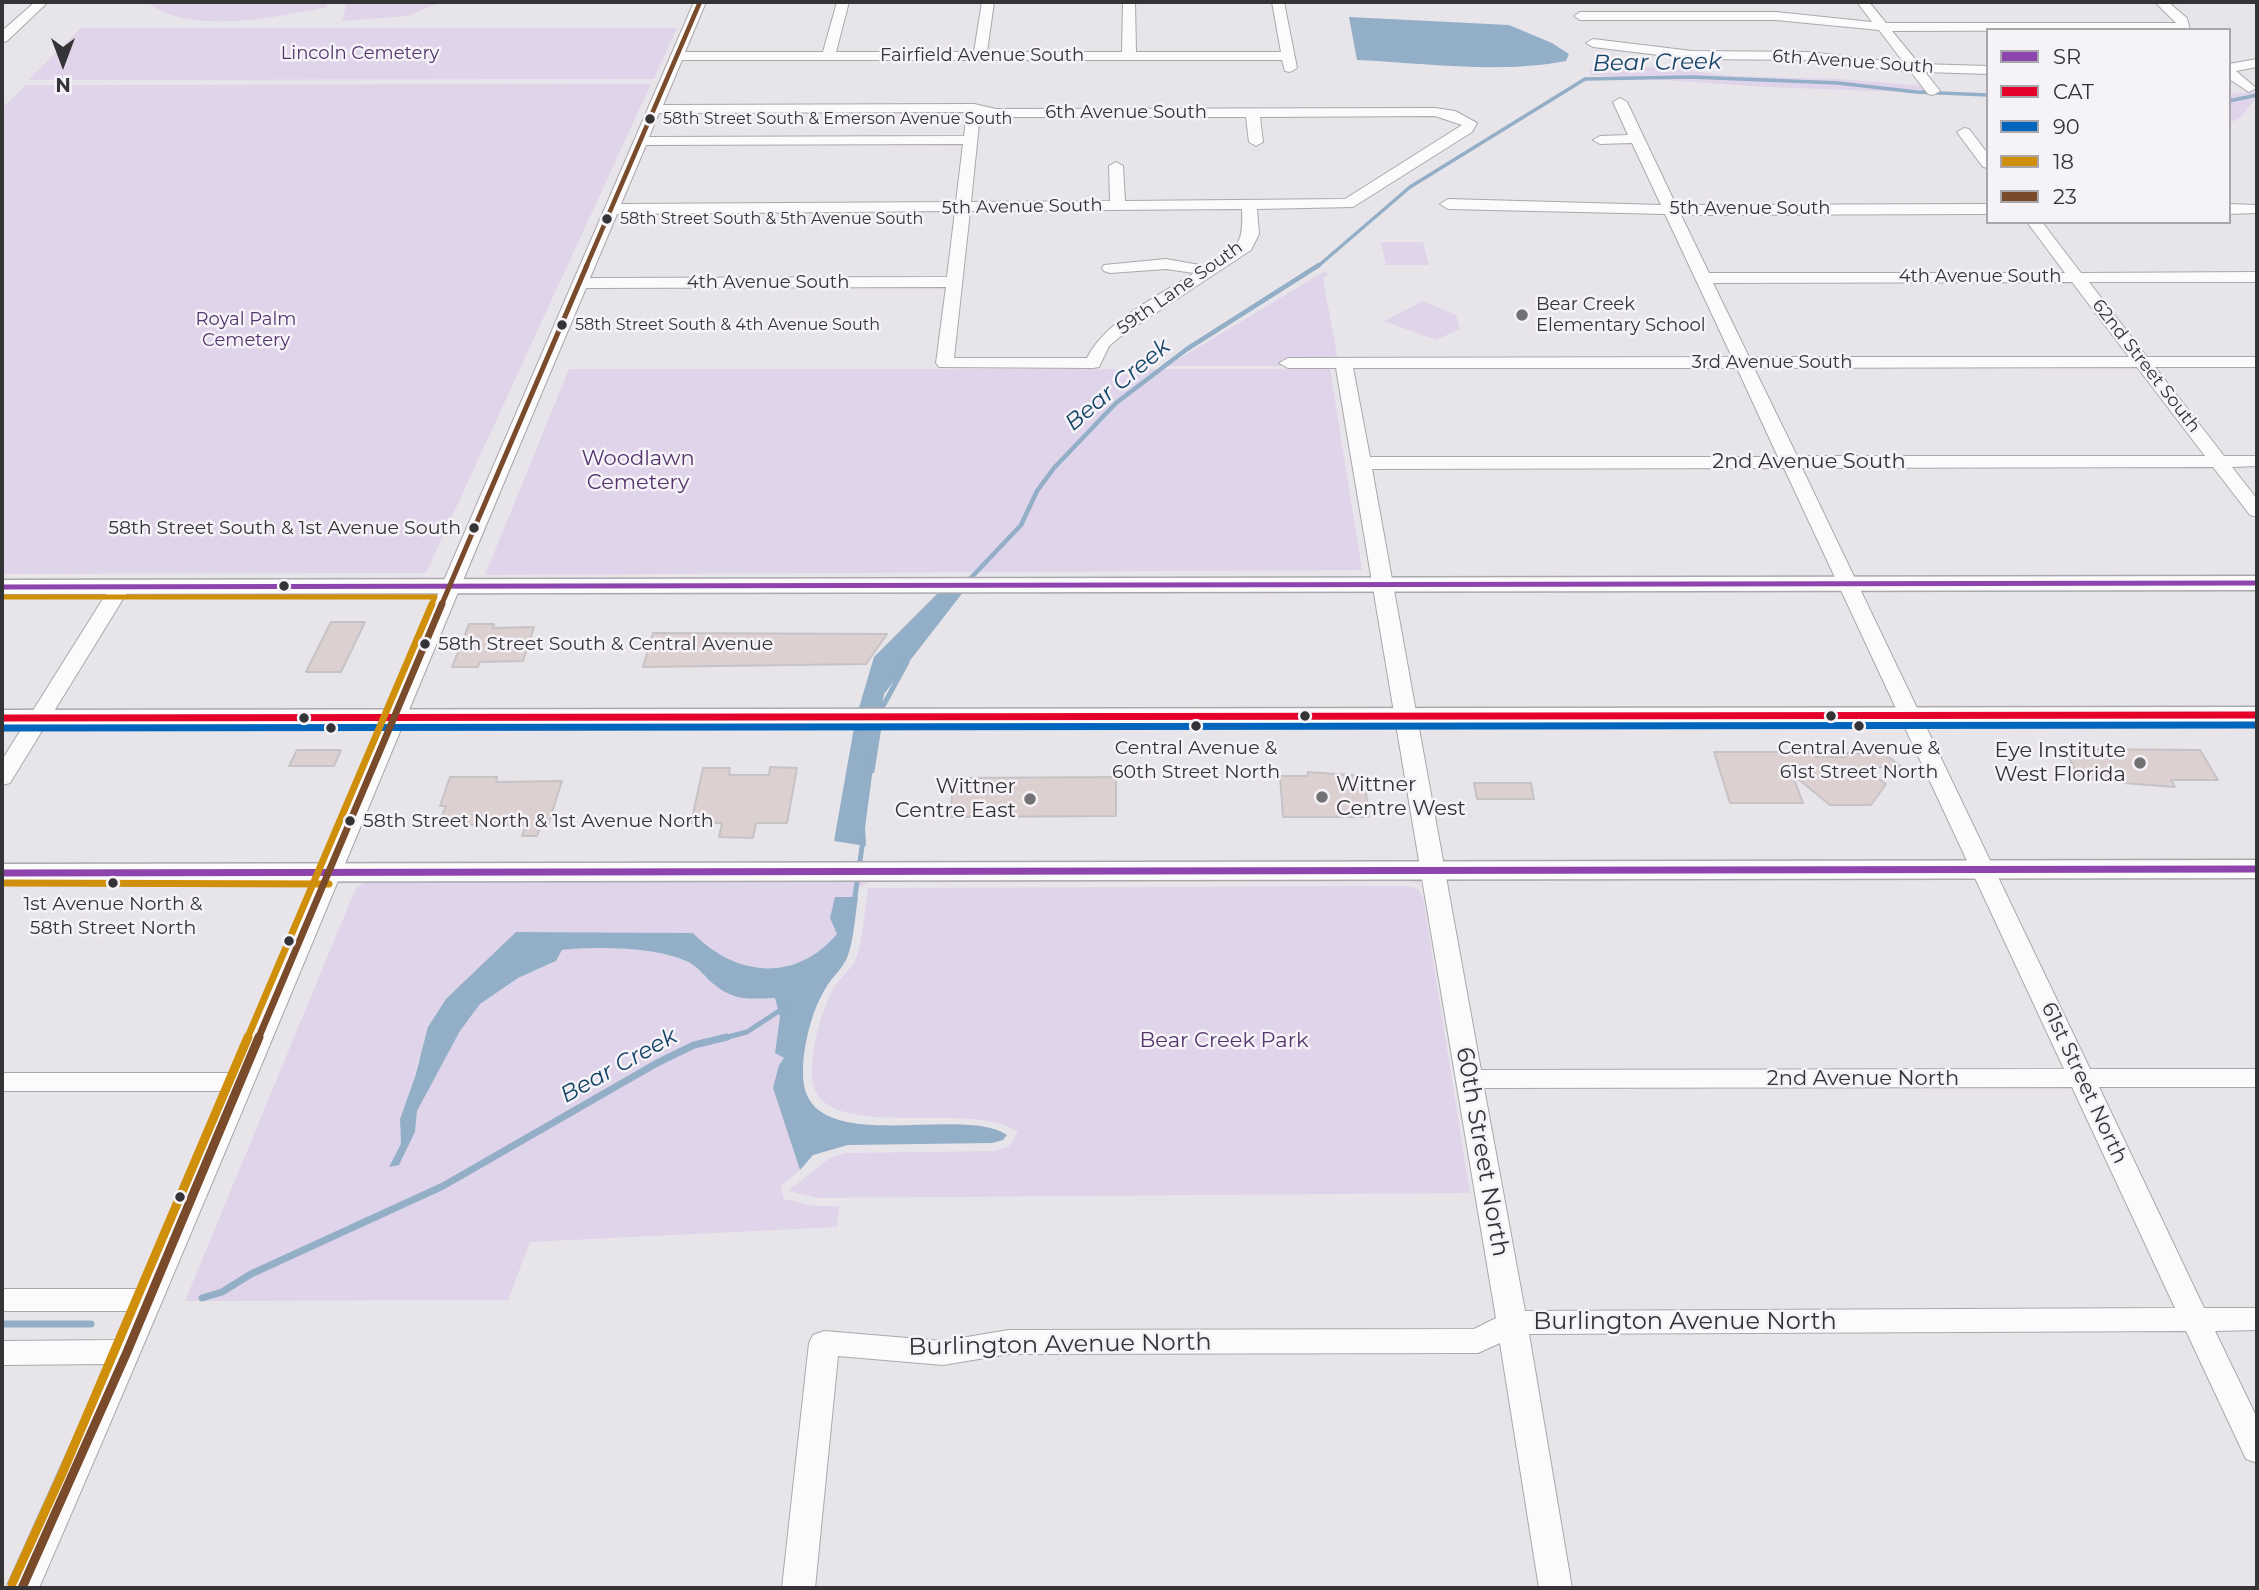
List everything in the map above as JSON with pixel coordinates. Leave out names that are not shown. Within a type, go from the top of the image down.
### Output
[{"type":"main road","points":[[2,587],[2257,583]]},
{"type":"main road","points":[[2,718],[2257,715]]},
{"type":"main road","points":[[2,873],[2257,869]]},
{"type":"street","points":[[2,38],[42,2]]},
{"type":"street","points":[[22,1588],[127,1352],[393,718],[700,2]]},
{"type":"street","points":[[828,56],[843,2]]},
{"type":"street","points":[[980,56],[988,2]]},
{"type":"street","points":[[1129,2],[1129,56]]},
{"type":"street","name":"Fairfield Avenue South","points":[[677,56],[1129,56],[1289,62],[1278,2]]},
{"type":"street","points":[[1573,2],[1600,58]]},
{"type":"street","points":[[1863,2],[1933,91]]},
{"type":"street","points":[[2161,2],[2182,21],[2183,28]]},
{"type":"street","points":[[1580,16],[1776,16],[1883,27],[2033,28]]},
{"type":"street","name":"6th Avenue South","points":[[1593,43],[1692,55],[1808,56],[1914,68],[1986,70]]},
{"type":"street","points":[[2231,70],[2257,63]]},
{"type":"street","points":[[2231,72],[2249,88]]},
{"type":"street","name":"61st Street North","points":[[1620,102],[2257,1450]]},
{"type":"street","points":[[945,363],[965,208],[974,108]]},
{"type":"street","name":"6th Avenue South","points":[[654,109],[974,108],[996,113],[1435,112],[1450,114],[1469,123],[1467,129],[1348,204]]},
{"type":"street","points":[[1253,113],[1256,142]]},
{"type":"street","points":[[1964,132],[1986,161]]},
{"type":"street","points":[[1601,140],[1638,139]]},
{"type":"street","points":[[641,141],[970,140]]},
{"type":"street","points":[[1116,166],[1118,206]]},
{"type":"street","name":"5th Avenue South","points":[[1448,204],[1509,198],[1671,210],[1986,209]]},
{"type":"street","name":"5th Avenue South","points":[[612,209],[1348,204]]},
{"type":"street","name":"59th Lane South","points":[[945,363],[1093,363],[1102,344],[1115,332],[1245,247],[1251,234],[1249,206]]},
{"type":"street","points":[[2231,209],[2257,209]]},
{"type":"street","name":"62nd Street South","points":[[2036,224],[2257,511]]},
{"type":"street","points":[[1110,268],[1166,264],[1209,271]]},
{"type":"street","name":"4th Avenue South","points":[[1704,278],[2257,277]]},
{"type":"street","name":"4th Avenue South","points":[[581,284],[954,282]]},
{"type":"street","name":"3rd Avenue South","points":[[1288,363],[2257,362]]},
{"type":"street","name":"60th Street North","points":[[1344,364],[1512,1322],[1555,1588]]},
{"type":"street","name":"2nd Avenue South","points":[[1361,463],[2257,461]]},
{"type":"street","points":[[2,778],[121,586]]},
{"type":"street","name":"2nd Avenue North","points":[[1469,1080],[2257,1078]]},
{"type":"street","points":[[2,1082],[241,1082]]},
{"type":"street","points":[[2,1300],[149,1300]]},
{"type":"street","name":"Burlington Avenue North","points":[[798,1588],[824,1343],[943,1353],[1009,1342],[1478,1341],[1512,1322],[2257,1319]]},
{"type":"street","points":[[2,1353],[127,1352]]},
{"type":"green space","points":[[147,2],[324,2],[327,7],[260,19],[209,21],[186,19]]},
{"type":"green space","points":[[347,2],[442,2],[407,16],[342,21]]},
{"type":"green space","name":"Lincoln Cemetery","points":[[81,28],[677,28],[654,79],[28,80]]},
{"type":"green space","points":[[1611,65],[1668,68],[1732,76],[1840,79],[1924,86],[1929,93],[1766,87],[1591,75],[1589,68]]},
{"type":"green space","name":"Royal Palm Cemetery","points":[[651,84],[426,573],[2,574],[2,108],[26,85]]},
{"type":"green space","points":[[2257,91],[2257,100],[2242,116],[2231,122],[2231,94]]},
{"type":"green space","points":[[1381,242],[1423,242],[1429,265],[1386,265]]},
{"type":"green space","points":[[1325,271],[1328,274],[1323,279],[1338,360],[1281,360],[1281,366],[1167,366]]},
{"type":"green space","points":[[1423,301],[1456,315],[1460,329],[1436,340],[1384,321]]},
{"type":"green space","name":"Woodlawn Cemetery","points":[[569,369],[1330,369],[1362,570],[485,575]]},
{"type":"green space","points":[[1418,878],[1421,884],[1407,880],[868,882],[859,888],[858,897],[835,897],[837,934],[820,950],[802,961],[765,969],[728,959],[693,933],[517,932],[417,1062],[415,1077],[400,1119],[401,1144],[390,1166],[399,1165],[415,1132],[417,1111],[460,1031],[480,1004],[518,978],[556,962],[562,950],[609,948],[645,951],[689,963],[711,981],[736,994],[775,997],[780,1017],[775,1053],[784,1058],[773,1088],[800,1170],[781,1186],[784,1199],[814,1206],[839,1206],[837,1227],[530,1242],[508,1300],[185,1301],[355,890],[366,880]]},
{"type":"green space","name":"Bear Creek Park","points":[[1408,886],[1419,890],[1423,897],[1470,1193],[818,1198],[788,1191],[831,1157],[847,1153],[993,1151],[1009,1146],[1018,1132],[996,1123],[966,1119],[864,1116],[837,1109],[818,1096],[812,1073],[818,1028],[835,986],[857,956],[868,888]]},
{"type":"water","points":[[1349,17],[1509,25],[1552,43],[1569,54],[1566,61],[1514,67],[1357,60]]},
{"type":"water","points":[[940,591],[964,591],[884,694],[881,711],[858,711],[874,657]]},
{"type":"water","points":[[855,722],[879,722],[865,828],[866,846],[834,841]]},
{"type":"water","points":[[835,897],[858,897],[852,941],[846,959],[822,995],[809,1028],[803,1073],[810,1100],[828,1116],[855,1123],[985,1127],[1007,1135],[1003,1140],[992,1143],[848,1145],[813,1155],[800,1170],[773,1088],[779,1065],[784,1058],[775,1053],[780,1017],[775,998],[733,995],[718,988],[690,963],[662,954],[628,949],[576,949],[562,950],[556,961],[518,978],[480,1004],[460,1031],[417,1111],[415,1132],[399,1165],[389,1167],[401,1144],[400,1119],[415,1077],[428,1027],[446,999],[516,932],[693,933],[710,948],[746,966],[784,967],[803,961],[821,950],[837,934],[830,918]]},
{"type":"building","points":[[331,622],[365,622],[341,672],[306,672]]},
{"type":"building","points":[[469,624],[494,624],[493,628],[534,627],[523,661],[480,662],[478,667],[452,667]]},
{"type":"building","points":[[653,633],[887,634],[866,664],[643,667]]},
{"type":"building","name":"Eye Institute West Florida","points":[[2065,749],[2200,750],[2218,780],[2171,780],[2175,787],[2123,783],[2121,780],[2084,779],[2078,776]]},
{"type":"building","points":[[297,750],[341,750],[334,766],[289,766]]},
{"type":"building","points":[[1714,752],[1811,752],[1816,757],[1845,757],[1844,753],[1883,753],[1902,767],[1863,767],[1886,784],[1871,805],[1830,805],[1792,774],[1803,803],[1730,803]]},
{"type":"building","points":[[770,767],[797,768],[787,823],[756,823],[753,838],[719,837],[722,823],[691,823],[703,768],[730,768],[729,775],[769,775]]},
{"type":"building","name":"Wittner Centre West","points":[[1308,772],[1364,776],[1369,817],[1283,817],[1280,776],[1307,776]]},
{"type":"building","points":[[450,777],[497,777],[496,782],[562,781],[548,825],[541,825],[537,836],[522,836],[526,825],[438,825],[446,806],[440,806]]},
{"type":"building","name":"Wittner Centre East","points":[[1116,777],[1116,816],[950,817],[954,778]]},
{"type":"building","points":[[1474,783],[1531,783],[1534,799],[1477,799]]},
{"type":"waterway","name":"Bear Creek","points":[[1317,267],[1410,187],[1585,79],[1691,77],[1838,83],[1916,92],[1986,95]]},
{"type":"waterway","name":"Bear Creek","points":[[2231,101],[2257,95]]},
{"type":"waterway","name":"Bear Creek","points":[[967,582],[1021,525],[1037,491],[1054,468],[1116,403],[1187,349],[1319,265]]},
{"type":"waterway","name":"Bear Creek","points":[[872,771],[882,708],[907,662]]},
{"type":"waterway","name":"Bear Creek","points":[[854,903],[863,840]]},
{"type":"waterway","name":"Bear Creek","points":[[720,1039],[747,1032],[782,1009]]},
{"type":"waterway","name":"Bear Creek","points":[[202,1298],[222,1292],[251,1274],[443,1186],[657,1063],[694,1045],[727,1037]]},
{"type":"waterway","name":"Bear Creek","points":[[2,1324],[91,1324]]},
{"type":"transit line","name":"23","points":[[22,1588],[127,1352],[393,718],[700,2]]},
{"type":"transit line","name":"SR","points":[[2,587],[2257,583]]},
{"type":"transit line","name":"18","points":[[2,597],[435,597],[62,1474],[12,1584]]},
{"type":"transit line","name":"CAT","points":[[2,718],[2257,715]]},
{"type":"transit line","name":"90","points":[[2,728],[2257,725]]},
{"type":"transit line","name":"SR","points":[[2,873],[2257,869]]},
{"type":"transit line","name":"18","points":[[2,883],[329,884]]},
{"type":"place","name":"58th Street South & Emerson Avenue South","points":[[650,119]]},
{"type":"place","name":"58th Street South & 5th Avenue South","points":[[607,219]]},
{"type":"place","name":"Bear Creek Elementary School","points":[[1522,315]]},
{"type":"place","name":"58th Street South & 4th Avenue South","points":[[562,325]]},
{"type":"place","name":"58th Street South & 1st Avenue South","points":[[474,528]]},
{"type":"place","name":"58th Street South & Central Avenue","points":[[425,644]]},
{"type":"place","name":"Central Avenue & 60th Street North","points":[[1196,726]]},
{"type":"place","name":"Central Avenue & 61st Street North","points":[[1859,726]]},
{"type":"place","name":"Eye Institute West Florida","points":[[2140,763]]},
{"type":"place","name":"Wittner Centre West","points":[[1322,797]]},
{"type":"place","name":"Wittner Centre East","points":[[1030,799]]},
{"type":"place","name":"58th Street North & 1st Avenue North","points":[[350,821]]},
{"type":"place","name":"1st Avenue North & 58th Street North","points":[[113,883]]}]
